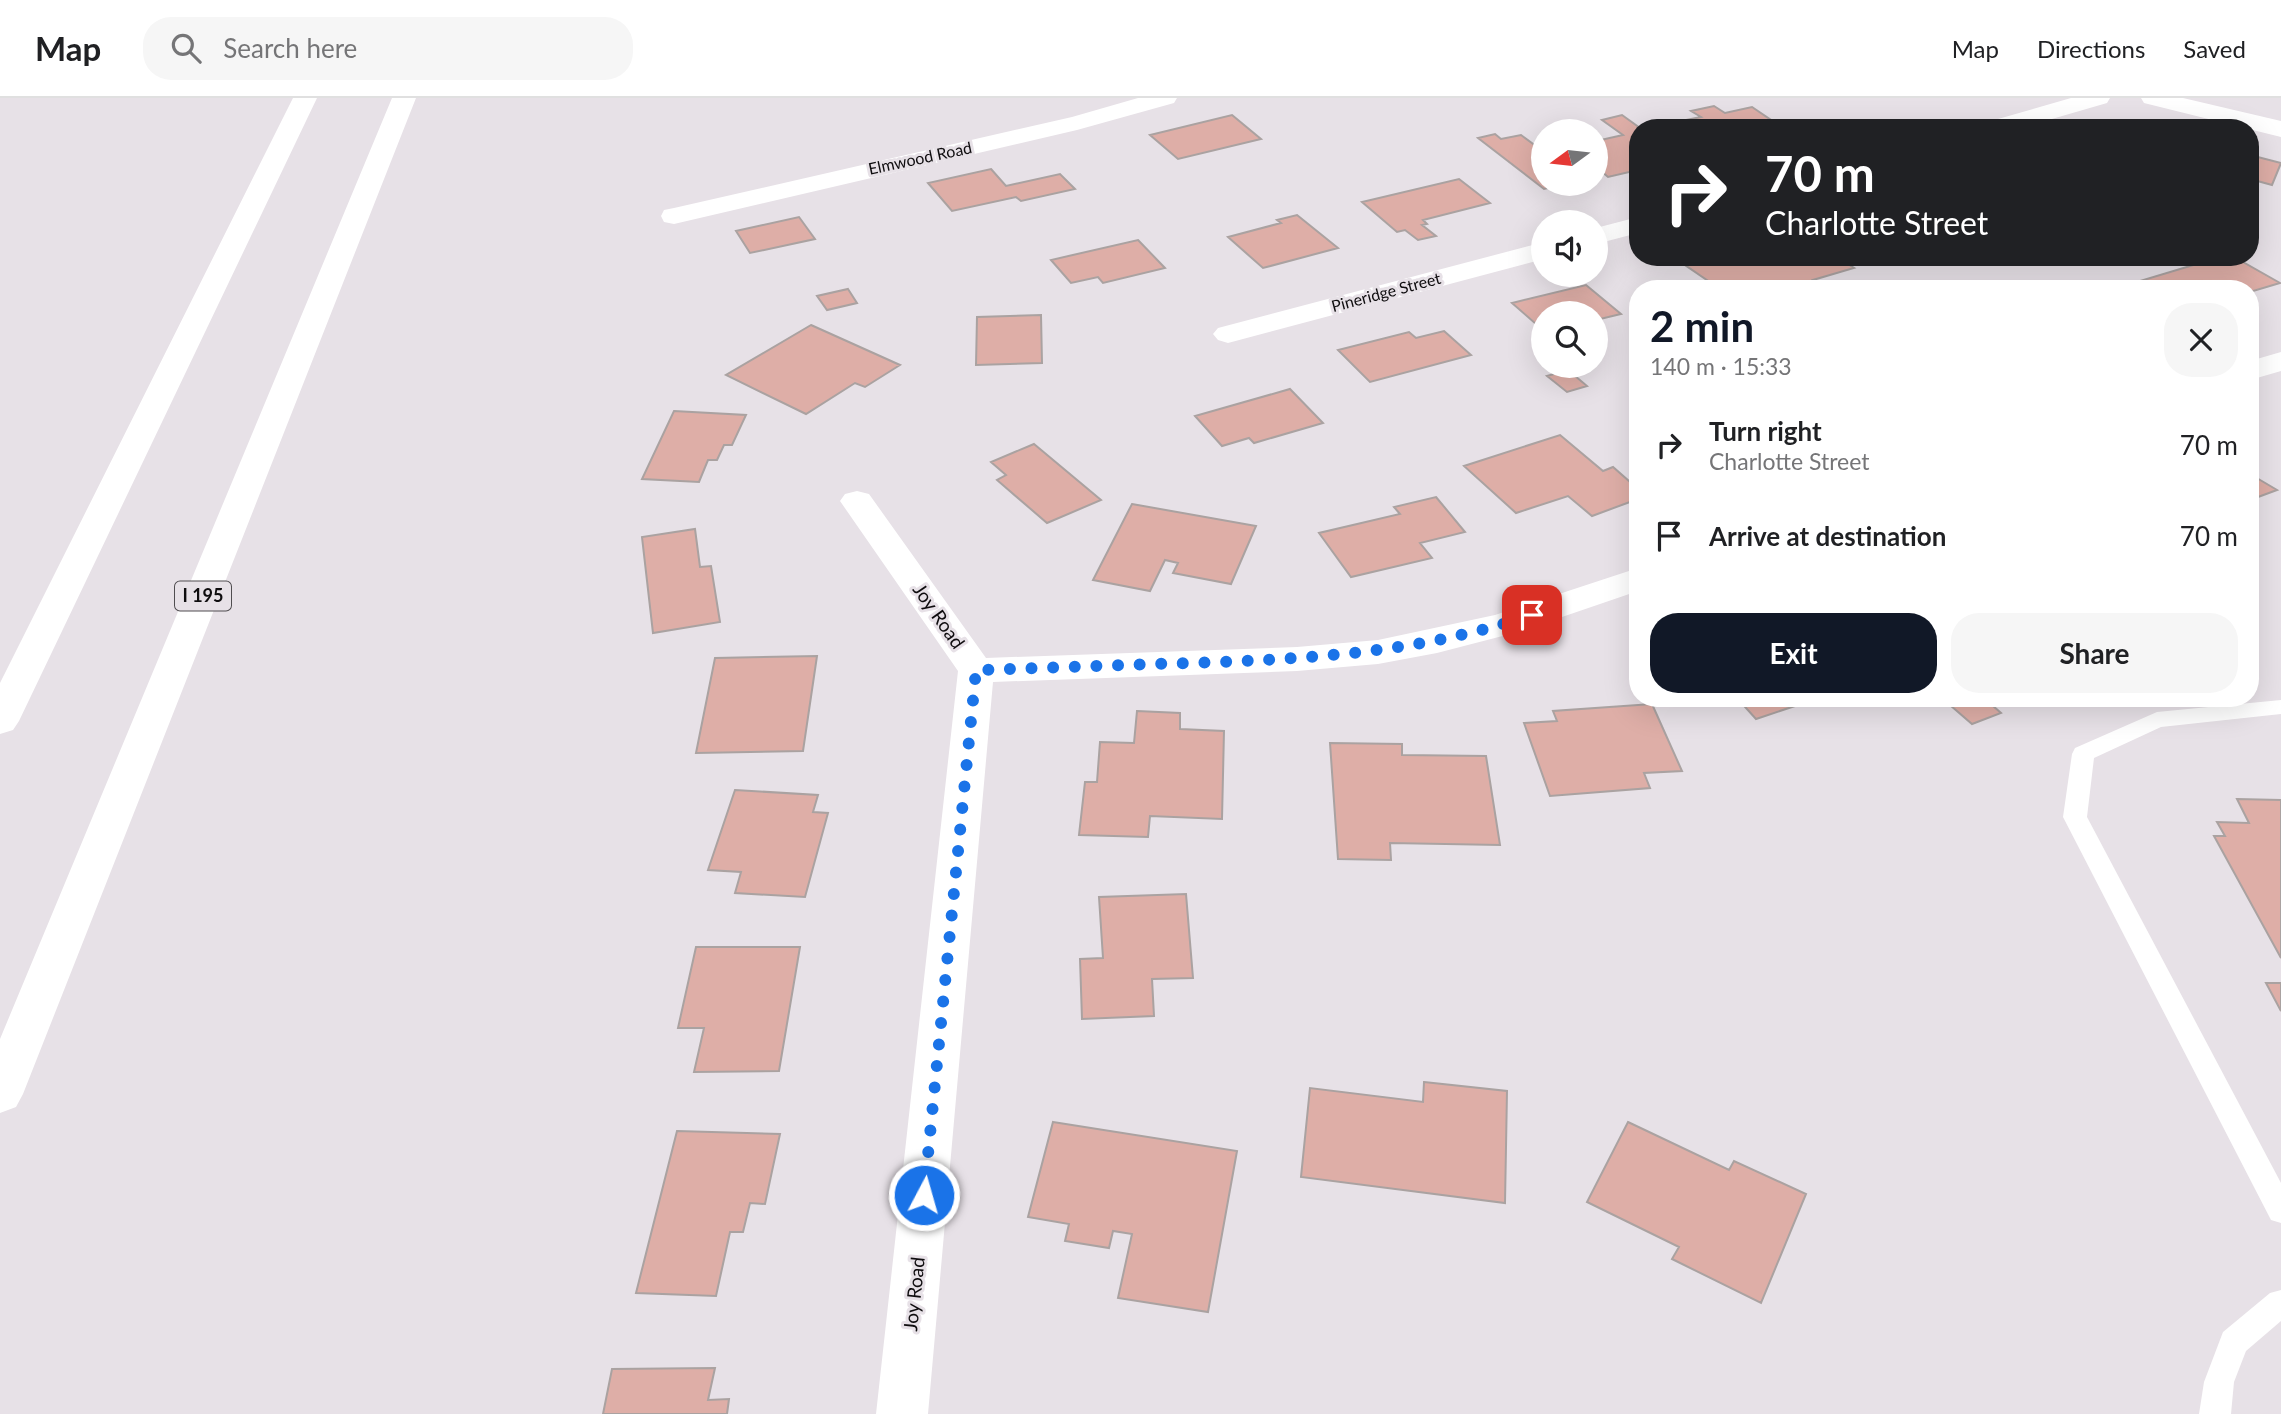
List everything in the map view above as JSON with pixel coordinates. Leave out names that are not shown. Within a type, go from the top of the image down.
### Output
[{"type":"main road","points":[[0,721],[305,98]]},
{"type":"main road","name":"I 195","points":[[0,1094],[404,98]]},
{"type":"main road","name":"Elmwood Road","points":[[674,216],[1077,123],[1165,98]]},
{"type":"main road","points":[[2024,119],[2098,98]]},
{"type":"main road","points":[[2169,100],[2242,119]]},
{"type":"main road","points":[[2259,123],[2281,129]]},
{"type":"main road","points":[[1608,233],[1629,227]]},
{"type":"main road","name":"Pineridge Street","points":[[1228,334],[1531,253]]},
{"type":"main road","points":[[2259,368],[2281,361]]},
{"type":"main road","name":"Joy Road","points":[[857,501],[976,670],[902,1414]]},
{"type":"main road","points":[[976,670],[1297,659],[1378,652],[1506,624],[1629,582]]},
{"type":"lane","points":[[2281,707],[2157,720],[2083,754],[2075,817],[2281,1211]]},
{"type":"lane","points":[[2215,1414],[2220,1382],[2234,1342],[2281,1303]]},
{"type":"building","points":[[1714,106],[1725,113],[1752,107],[1770,119],[1691,119],[1701,117],[1691,111]]},
{"type":"building","points":[[1232,115],[1261,139],[1178,159],[1150,135]]},
{"type":"building","points":[[1622,115],[1629,120],[1629,172],[1608,177],[1608,138],[1623,135],[1608,124],[1606,119]]},
{"type":"building","points":[[1495,134],[1501,139],[1521,135],[1531,142],[1531,179],[1478,138]]},
{"type":"building","points":[[2259,157],[2281,163],[2272,185],[2259,181]]},
{"type":"building","points":[[991,169],[1006,186],[1060,174],[1075,189],[1021,201],[1016,197],[952,211],[928,183]]},
{"type":"building","points":[[1459,179],[1490,203],[1423,220],[1427,224],[1422,225],[1436,236],[1418,240],[1405,230],[1397,232],[1362,202]]},
{"type":"building","points":[[1297,215],[1338,248],[1263,268],[1228,237],[1281,223],[1277,220]]},
{"type":"building","points":[[799,217],[815,239],[750,253],[736,231]]},
{"type":"building","points":[[1138,240],[1165,268],[1103,283],[1098,277],[1071,283],[1051,260]]},
{"type":"building","points":[[1686,266],[1854,268],[1813,280],[1707,280]]},
{"type":"building","points":[[2190,266],[2250,266],[2280,283],[2259,289],[2259,280],[2143,280]]},
{"type":"building","points":[[1578,287],[1588,287],[1605,301],[1531,301],[1531,320],[1512,303]]},
{"type":"building","points":[[848,289],[857,303],[827,310],[817,296]]},
{"type":"building","points":[[1608,303],[1621,314],[1608,317]]},
{"type":"building","points":[[1041,315],[1042,363],[976,365],[977,317]]},
{"type":"building","points":[[811,325],[900,365],[865,387],[855,383],[806,414],[726,375]]},
{"type":"building","points":[[1444,331],[1471,355],[1370,382],[1338,350],[1409,332],[1416,338]]},
{"type":"building","points":[[1550,378],[1578,378],[1587,386],[1567,392]]},
{"type":"building","points":[[1290,389],[1323,423],[1254,443],[1249,438],[1222,446],[1195,416]]},
{"type":"building","points":[[674,411],[746,415],[732,445],[724,445],[717,460],[708,460],[699,482],[642,479]]},
{"type":"building","points":[[1560,435],[1603,471],[1613,467],[1629,481],[1629,502],[1592,516],[1568,496],[1516,513],[1464,466]]},
{"type":"building","points":[[1034,444],[1101,500],[1047,523],[997,480],[1006,475],[991,462]]},
{"type":"building","points":[[2259,479],[2277,490],[2259,497]]},
{"type":"building","points":[[1436,497],[1465,532],[1420,543],[1432,558],[1351,577],[1319,533],[1400,514],[1394,507]]},
{"type":"building","points":[[1132,504],[1256,526],[1231,584],[1173,573],[1178,563],[1165,560],[1150,591],[1093,580]]},
{"type":"building","points":[[695,529],[700,567],[711,566],[720,622],[653,633],[642,537]]},
{"type":"building","points":[[817,656],[803,751],[696,753],[715,658]]},
{"type":"building","points":[[1629,706],[1653,707],[1682,771],[1644,773],[1650,788],[1550,796],[1524,723],[1557,721],[1553,711]]},
{"type":"building","points":[[1745,707],[1792,707],[1756,719]]},
{"type":"building","points":[[1952,707],[1994,707],[2001,713],[1972,724]]},
{"type":"building","points":[[1137,711],[1180,713],[1180,729],[1224,731],[1222,819],[1150,816],[1148,837],[1079,835],[1085,782],[1097,782],[1100,742],[1134,743]]},
{"type":"building","points":[[1330,743],[1402,744],[1402,755],[1486,756],[1500,845],[1390,843],[1391,860],[1338,859]]},
{"type":"building","points":[[735,790],[818,795],[813,812],[828,813],[805,897],[735,893],[741,872],[708,870]]},
{"type":"building","points":[[2237,799],[2281,800],[2281,958],[2214,836],[2225,836],[2217,822],[2249,823]]},
{"type":"building","points":[[1186,894],[1193,978],[1152,979],[1154,1016],[1082,1019],[1080,959],[1103,958],[1099,897]]},
{"type":"building","points":[[696,947],[800,947],[779,1071],[694,1072],[704,1028],[678,1028]]},
{"type":"building","points":[[2266,983],[2281,983],[2281,1011]]},
{"type":"building","points":[[1424,1082],[1507,1091],[1505,1203],[1301,1177],[1310,1088],[1423,1102]]},
{"type":"building","points":[[1053,1122],[1237,1151],[1208,1312],[1118,1298],[1132,1234],[1113,1231],[1109,1248],[1065,1241],[1069,1224],[1028,1217]]},
{"type":"building","points":[[1628,1122],[1729,1170],[1734,1161],[1806,1194],[1761,1303],[1672,1259],[1679,1247],[1587,1202]]},
{"type":"building","points":[[677,1131],[780,1134],[765,1204],[750,1203],[743,1232],[730,1232],[716,1296],[636,1293]]},
{"type":"building","points":[[715,1368],[708,1400],[729,1399],[727,1414],[603,1414],[612,1369]]},
{"type":"route","points":[[924,1195],[976,670],[1297,659],[1378,652],[1437,641],[1532,615]]}]
